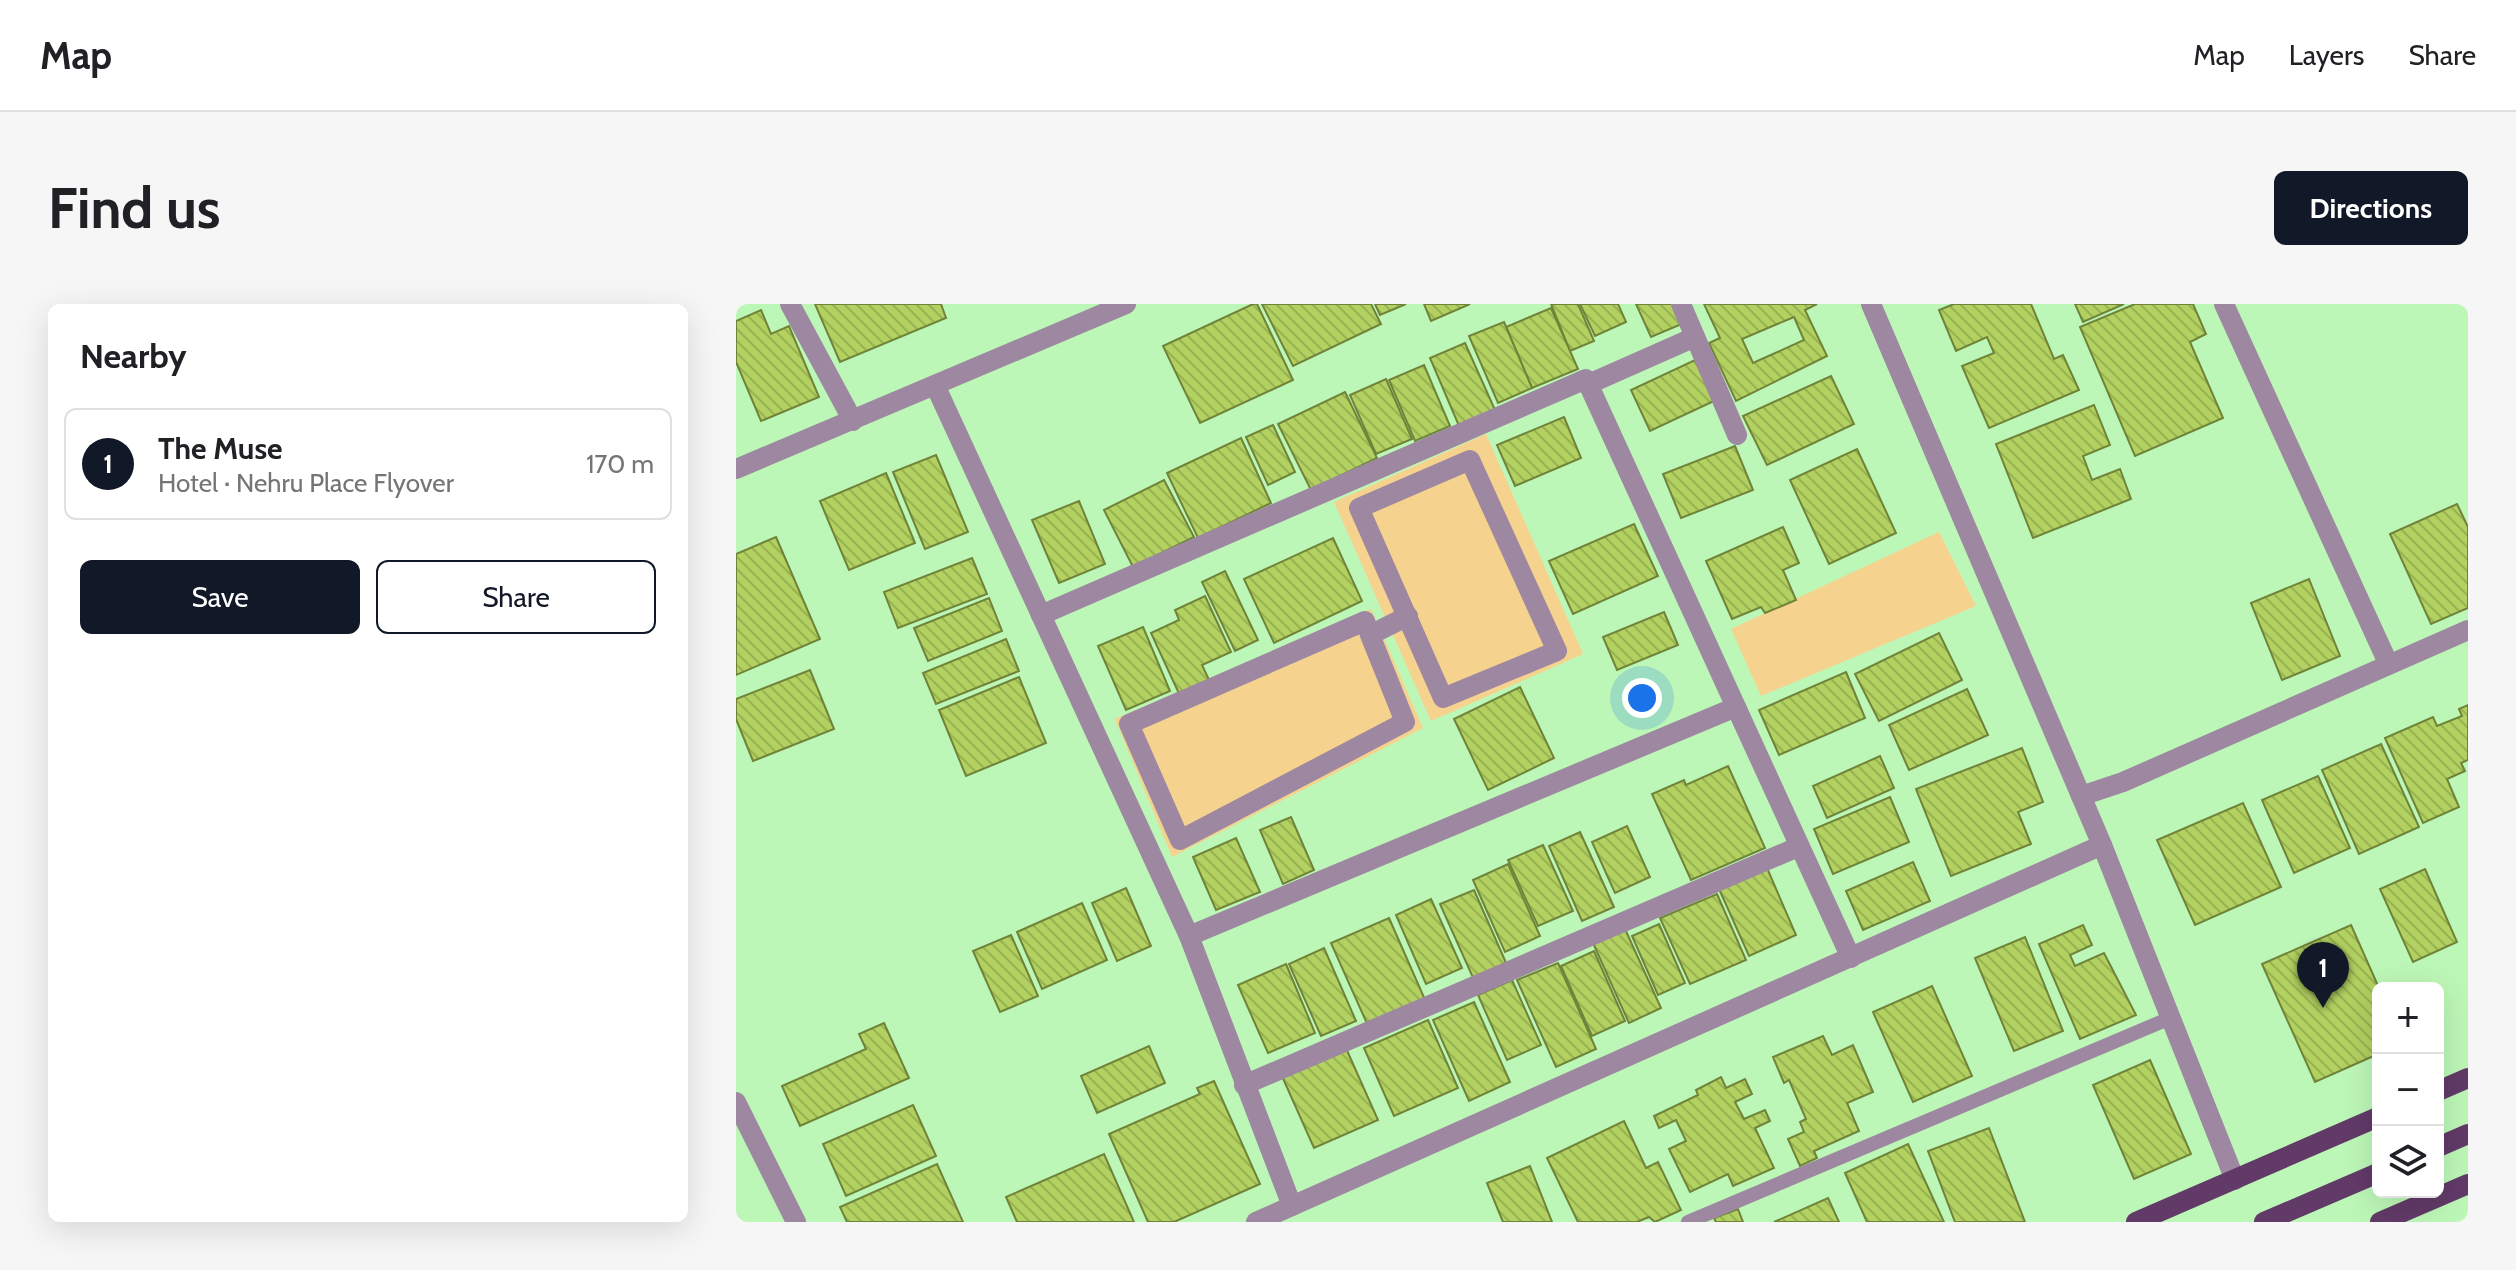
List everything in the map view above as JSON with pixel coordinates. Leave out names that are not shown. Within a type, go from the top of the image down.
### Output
[{"type":"main road","points":[[2444,1088],[2468,1078]]},
{"type":"main road","points":[[2136,1222],[2372,1120]]},
{"type":"main road","points":[[2444,1144],[2468,1134]]},
{"type":"main road","points":[[2264,1222],[2372,1176]]},
{"type":"main road","points":[[2380,1222],[2468,1184]]},
{"type":"street","points":[[790,304],[853,421]]},
{"type":"street","points":[[736,469],[1126,304]]},
{"type":"street","points":[[1681,304],[1737,435]]},
{"type":"street","points":[[1871,304],[2102,845],[2168,1019],[2235,1180]]},
{"type":"street","points":[[2224,304],[2388,663]]},
{"type":"street","points":[[1041,615],[1579,379],[1591,383],[1695,337]]},
{"type":"street","points":[[1591,383],[1798,847],[1851,958]]},
{"type":"street","points":[[935,385],[1189,936],[1292,1206]]},
{"type":"street","points":[[1400,458],[1413,485]]},
{"type":"street","points":[[1470,460],[1557,651],[1443,698],[1408,616],[1359,508],[1470,460]]},
{"type":"street","points":[[1370,635],[1408,616]]},
{"type":"street","points":[[1365,621],[1370,635],[1405,722],[1180,840],[1129,724],[1365,621]]},
{"type":"street","points":[[2081,796],[2123,782],[2468,630]]},
{"type":"street","points":[[1189,936],[1736,707]]},
{"type":"street","points":[[1120,785],[1148,769]]},
{"type":"street","points":[[1256,1222],[2102,845]]},
{"type":"street","points":[[1244,1085],[1798,847]]},
{"type":"street","points":[[736,1102],[796,1222]]},
{"type":"lane","points":[[1688,1222],[2168,1019]]},
{"type":"shaded area","points":[[1486,434],[1583,654],[1431,721],[1334,502]]},
{"type":"shaded area","points":[[1939,532],[1976,606],[1761,696],[1731,629]]},
{"type":"shaded area","points":[[1371,609],[1423,728],[1172,857],[1115,719]]},
{"type":"building","points":[[815,304],[941,304],[946,318],[840,362]]},
{"type":"building","points":[[1257,304],[1293,380],[1200,423],[1163,346]]},
{"type":"building","points":[[1262,304],[1371,304],[1381,324],[1293,366]]},
{"type":"building","points":[[1375,304],[1406,304],[1380,315]]},
{"type":"building","points":[[1424,304],[1470,304],[1431,321]]},
{"type":"building","points":[[1551,304],[1578,304],[1594,341],[1570,351]]},
{"type":"building","points":[[1580,304],[1618,304],[1626,322],[1595,336]]},
{"type":"building","points":[[1636,304],[1676,304],[1684,323],[1651,337]]},
{"type":"building","points":[[1704,304],[1817,304],[1805,310],[1827,356],[1736,401],[1709,343],[1720,338]],"holes":[[[1794,317],[1804,340],[1753,363],[1742,339]]]},
{"type":"building","points":[[1954,304],[2031,304],[2054,359],[2063,355],[2079,390],[1989,428],[1962,366],[1994,353],[1987,337],[1956,351],[1939,310]]},
{"type":"building","points":[[2075,304],[2124,304],[2083,322]]},
{"type":"building","points":[[2135,304],[2193,304],[2206,334],[2190,342],[2223,418],[2135,456],[2080,327]]},
{"type":"building","points":[[1551,308],[1578,369],[1532,388],[1506,327]]},
{"type":"building","points":[[761,310],[771,334],[789,326],[819,397],[761,421],[736,362],[736,321]]},
{"type":"building","points":[[1504,322],[1532,388],[1498,403],[1469,336]]},
{"type":"building","points":[[1465,343],[1495,410],[1459,426],[1430,358]]},
{"type":"building","points":[[1695,360],[1714,401],[1650,431],[1631,390]]},
{"type":"building","points":[[1424,365],[1450,426],[1415,441],[1389,380]]},
{"type":"building","points":[[1831,376],[1854,424],[1767,465],[1743,416]]},
{"type":"building","points":[[1386,379],[1412,439],[1376,454],[1350,395]]},
{"type":"building","points":[[1345,392],[1377,458],[1311,490],[1278,424]]},
{"type":"building","points":[[2094,405],[2110,445],[2083,456],[2092,480],[2120,469],[2131,499],[2033,538],[1996,444]]},
{"type":"building","points":[[1564,417],[1581,458],[1515,486],[1497,445]]},
{"type":"building","points":[[1273,425],[1295,472],[1268,485],[1246,437]]},
{"type":"building","points":[[1241,438],[1271,503],[1198,538],[1167,473]]},
{"type":"building","points":[[1735,446],[1753,490],[1681,518],[1663,474]]},
{"type":"building","points":[[1857,449],[1896,533],[1829,564],[1790,480]]},
{"type":"building","points":[[936,455],[968,532],[925,549],[893,472]]},
{"type":"building","points":[[886,473],[915,543],[849,570],[820,501]]},
{"type":"building","points":[[1164,480],[1194,537],[1133,567],[1104,510]]},
{"type":"building","points":[[1079,501],[1105,564],[1059,583],[1032,520]]},
{"type":"building","points":[[2457,504],[2468,527],[2468,608],[2431,624],[2390,534]]},
{"type":"building","points":[[1634,524],[1658,576],[1573,614],[1549,561]]},
{"type":"building","points":[[1783,527],[1799,563],[1783,570],[1796,600],[1765,613],[1761,607],[1732,619],[1706,561]]},
{"type":"building","points":[[776,537],[820,639],[736,675],[736,554]]},
{"type":"building","points":[[1333,538],[1362,601],[1274,643],[1244,579]]},
{"type":"building","points":[[972,558],[987,594],[898,628],[884,592]]},
{"type":"building","points":[[1225,571],[1258,640],[1235,651],[1202,582]]},
{"type":"building","points":[[2309,579],[2340,656],[2282,680],[2251,603]]},
{"type":"building","points":[[1205,596],[1231,652],[1202,665],[1211,684],[1181,698],[1151,633],[1179,620],[1175,610]]},
{"type":"building","points":[[989,598],[1002,631],[928,661],[914,628]]},
{"type":"building","points":[[1664,612],[1678,645],[1617,670],[1603,637]]},
{"type":"building","points":[[1143,627],[1170,691],[1126,710],[1098,646]]},
{"type":"building","points":[[1939,633],[1962,680],[1879,721],[1855,674]]},
{"type":"building","points":[[1006,639],[1019,671],[936,704],[923,673]]},
{"type":"building","points":[[810,670],[834,729],[753,761],[736,719],[736,699]]},
{"type":"building","points":[[1846,672],[1865,718],[1779,755],[1759,710]]},
{"type":"building","points":[[1019,677],[1046,743],[966,776],[939,710]]},
{"type":"building","points":[[1520,687],[1554,758],[1488,790],[1454,719]]},
{"type":"building","points":[[1967,689],[1988,735],[1909,770],[1889,725]]},
{"type":"building","points":[[2468,705],[2468,760],[2461,763],[2465,771],[2447,779],[2459,807],[2423,823],[2385,738],[2433,717],[2437,726],[2462,716],[2459,709]]},
{"type":"building","points":[[2381,744],[2419,827],[2359,854],[2322,770]]},
{"type":"building","points":[[2022,748],[2043,802],[2018,812],[2031,844],[1951,876],[1916,789]]},
{"type":"building","points":[[1880,756],[1894,788],[1827,818],[1813,786]]},
{"type":"building","points":[[1728,766],[1765,848],[1691,880],[1652,794],[1684,780],[1686,785]]},
{"type":"building","points":[[2318,776],[2350,848],[2294,873],[2262,800]]},
{"type":"building","points":[[1890,797],[1909,842],[1833,874],[1814,829]]},
{"type":"building","points":[[2243,803],[2281,887],[2195,925],[2157,840]]},
{"type":"building","points":[[1291,817],[1314,870],[1283,884],[1260,830]]},
{"type":"building","points":[[1627,826],[1650,877],[1615,893],[1592,842]]},
{"type":"building","points":[[1580,832],[1614,907],[1582,921],[1549,846]]},
{"type":"building","points":[[1236,838],[1260,892],[1216,910],[1193,857]]},
{"type":"building","points":[[1543,845],[1573,911],[1538,926],[1508,860]]},
{"type":"building","points":[[1913,862],[1930,901],[1863,930],[1846,891]]},
{"type":"building","points":[[1508,864],[1540,936],[1505,952],[1473,880]]},
{"type":"building","points":[[1767,868],[1796,935],[1749,956],[1719,889]]},
{"type":"building","points":[[2425,869],[2457,942],[2413,962],[2380,889]]},
{"type":"building","points":[[1126,888],[1151,946],[1117,961],[1092,903]]},
{"type":"building","points":[[1474,890],[1507,965],[1474,980],[1440,904]]},
{"type":"building","points":[[1717,894],[1746,960],[1690,984],[1660,918]]},
{"type":"building","points":[[1431,899],[1462,968],[1426,984],[1396,915]]},
{"type":"building","points":[[1082,903],[1107,960],[1042,989],[1017,932]]},
{"type":"building","points":[[1389,918],[1426,1002],[1369,1028],[1331,943]]},
{"type":"building","points":[[1659,924],[1685,983],[1658,995],[1632,936]]},
{"type":"building","points":[[2083,925],[2092,945],[2070,955],[2075,966],[2104,953],[2136,1015],[2080,1039],[2039,944]]},
{"type":"building","points":[[2351,925],[2376,982],[2372,982],[2372,1057],[2315,1082],[2262,964]]},
{"type":"building","points":[[1625,929],[1661,1008],[1629,1023],[1593,943]]},
{"type":"building","points":[[1011,935],[1038,996],[1000,1012],[973,951]]},
{"type":"building","points":[[2025,937],[2063,1031],[2014,1051],[1975,958]]},
{"type":"building","points":[[1324,948],[1356,1021],[1321,1036],[1289,964]]},
{"type":"building","points":[[1594,951],[1625,1021],[1592,1036],[1561,966]]},
{"type":"building","points":[[1558,963],[1596,1049],[1556,1067],[1517,980]]},
{"type":"building","points":[[1286,964],[1315,1033],[1268,1053],[1238,985]]},
{"type":"building","points":[[1512,980],[1541,1045],[1507,1060],[1478,995]]},
{"type":"building","points":[[1932,986],[1972,1076],[1913,1102],[1873,1012]]},
{"type":"building","points":[[1474,1002],[1510,1082],[1469,1101],[1433,1020]]},
{"type":"building","points":[[1428,1020],[1458,1088],[1394,1116],[1364,1048]]},
{"type":"building","points":[[884,1023],[909,1078],[800,1126],[782,1086],[866,1049],[859,1034]]},
{"type":"building","points":[[1823,1036],[1832,1055],[1853,1045],[1873,1092],[1847,1103],[1859,1131],[1814,1151],[1817,1158],[1800,1166],[1788,1139],[1804,1132],[1800,1122],[1806,1119],[1789,1080],[1784,1083],[1773,1057]]},
{"type":"building","points":[[1149,1046],[1165,1083],[1097,1113],[1081,1076]]},
{"type":"building","points":[[1345,1046],[1378,1120],[1314,1148],[1281,1074]]},
{"type":"building","points":[[2150,1060],[2191,1154],[2134,1179],[2093,1085]]},
{"type":"building","points":[[1721,1077],[1726,1088],[1745,1079],[1752,1094],[1735,1102],[1744,1119],[1765,1110],[1770,1121],[1755,1128],[1774,1168],[1733,1186],[1728,1174],[1690,1192],[1669,1149],[1686,1141],[1676,1120],[1659,1128],[1654,1116],[1698,1095],[1696,1090]]},
{"type":"building","points":[[1214,1081],[1260,1184],[1174,1222],[1148,1222],[1109,1134],[1200,1094],[1197,1088]]},
{"type":"building","points":[[913,1105],[936,1156],[846,1196],[823,1144]]},
{"type":"building","points":[[1624,1121],[1646,1168],[1658,1162],[1681,1210],[1655,1222],[1649,1217],[1637,1222],[1578,1222],[1547,1158]]},
{"type":"building","points":[[1989,1128],[2025,1222],[1955,1222],[1928,1151]]},
{"type":"building","points":[[1908,1144],[1944,1222],[1867,1222],[1845,1173]]},
{"type":"building","points":[[1104,1154],[1134,1222],[1017,1222],[1006,1197]]},
{"type":"building","points":[[937,1164],[963,1222],[847,1222],[840,1207]]},
{"type":"building","points":[[1530,1166],[1552,1222],[1503,1222],[1487,1183]]},
{"type":"building","points":[[1828,1198],[1839,1222],[1774,1222]]},
{"type":"building","points":[[1738,1209],[1743,1222],[1716,1222],[1714,1218]]},
{"type":"place","name":"The Muse","points":[[2323,1008]]}]
